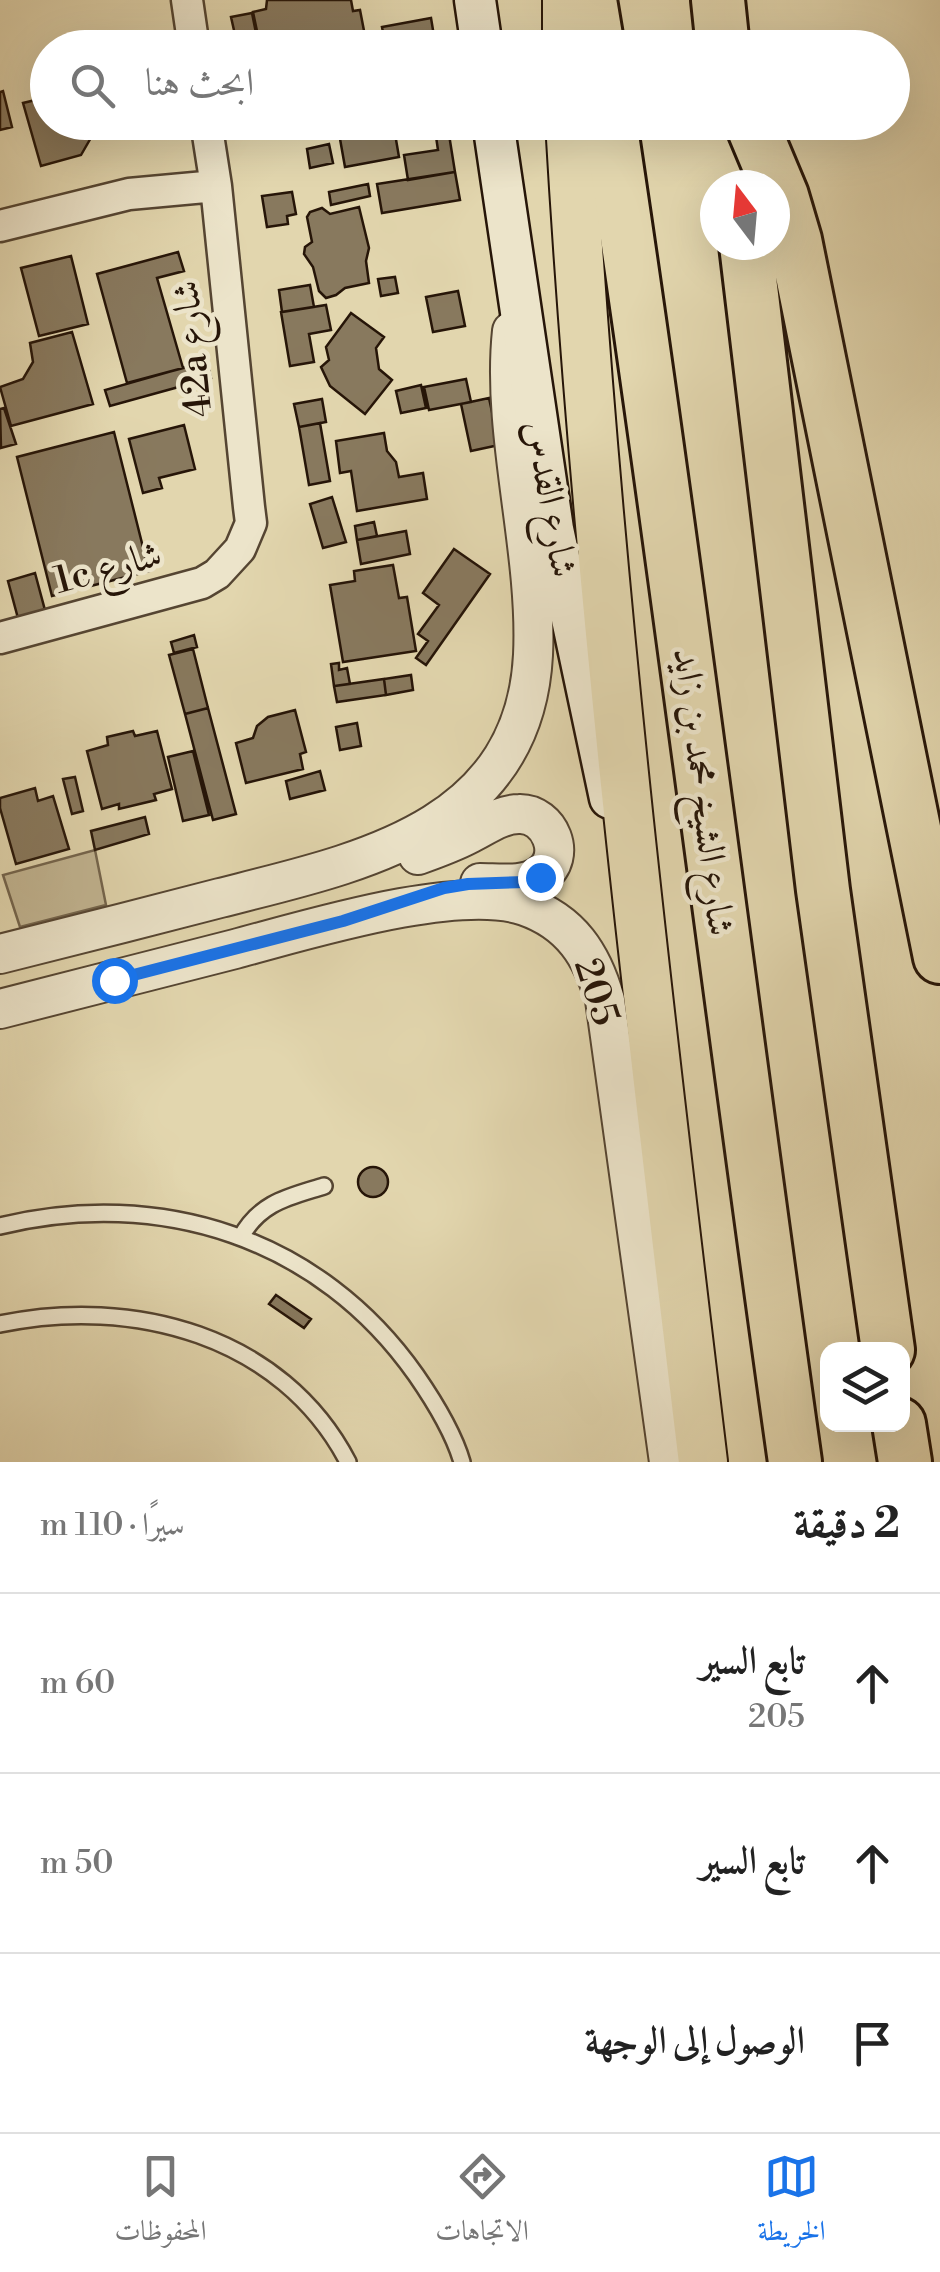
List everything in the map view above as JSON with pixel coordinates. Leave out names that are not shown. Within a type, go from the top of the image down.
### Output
[{"type":"highway","points":[[567,30],[568,0]]},
{"type":"highway","points":[[590,0],[595,30]]},
{"type":"highway","points":[[718,0],[721,30]]},
{"type":"highway","points":[[571,140],[586,381],[632,871],[703,1462]]},
{"type":"highway","name":"شارع الشيخ محمد بن زايد","points":[[613,140],[795,1462]]},
{"type":"highway","points":[[734,140],[737,170]]},
{"type":"highway","points":[[759,140],[795,240],[939,944]]},
{"type":"highway","points":[[748,260],[822,890],[887,1342]]},
{"type":"highway","points":[[901,1432],[905,1462]]},
{"type":"main road","points":[[474,0],[479,30]]},
{"type":"main road","name":"شارع القدس","points":[[496,140],[553,528],[600,756],[632,871]]},
{"type":"street","points":[[187,0],[191,30]]},
{"type":"street","name":"42a شارع","points":[[209,140],[251,523],[247,538],[230,562]]},
{"type":"street","points":[[0,224],[214,175]]},
{"type":"street","points":[[0,954],[331,870],[418,836],[462,805],[497,766],[512,739],[532,659],[533,626],[510,375],[518,294]]},
{"type":"street","name":"1c شارع","points":[[0,638],[185,589],[217,574],[230,562]]},
{"type":"street","points":[[331,870],[374,866],[414,856],[516,814],[532,814],[543,822],[554,845],[554,857],[540,877],[526,882],[444,888],[343,921]]},
{"type":"street","name":"205","points":[[0,1009],[343,921],[454,900],[506,901],[526,906],[560,924],[585,949],[600,981],[610,1026],[669,1462]]},
{"type":"lane","points":[[242,1237],[264,1207],[324,1186]]},
{"type":"lane","points":[[0,1226],[54,1215],[126,1212],[196,1222],[242,1237],[290,1260],[361,1312],[401,1354],[434,1402],[462,1462]]},
{"type":"lane","points":[[0,1324],[71,1313],[114,1314],[152,1320],[193,1333],[233,1349],[272,1374],[337,1440],[348,1462]]},
{"type":"shaded area","points":[[95,850],[106,905],[20,927],[3,875]]},
{"type":"building","points":[[267,0],[351,0],[353,11],[360,10],[364,30],[257,30],[253,12],[266,9]]},
{"type":"building","points":[[252,13],[255,30],[234,30],[231,17]]},
{"type":"building","points":[[431,18],[433,30],[383,30],[382,27]]},
{"type":"building","points":[[3,91],[12,127],[0,130],[0,92]]},
{"type":"building","points":[[30,101],[30,128],[23,103]]},
{"type":"building","points":[[34,140],[90,140],[81,155],[41,166]]},
{"type":"building","points":[[340,140],[396,140],[399,157],[345,167]]},
{"type":"building","points":[[437,140],[450,140],[455,172],[408,180],[404,155],[438,150]]},
{"type":"building","points":[[329,144],[333,163],[310,168],[307,149]]},
{"type":"building","points":[[455,172],[460,200],[382,213],[377,184]]},
{"type":"building","points":[[368,184],[370,196],[331,205],[329,192]]},
{"type":"building","points":[[292,192],[296,214],[287,216],[288,224],[267,227],[262,196]]},
{"type":"building","points":[[359,207],[369,248],[369,283],[345,288],[326,298],[319,291],[313,267],[304,254],[305,247],[312,242],[307,217],[322,208],[330,214]]},
{"type":"building","points":[[178,252],[184,271],[157,278],[183,368],[127,383],[97,274]]},
{"type":"building","points":[[71,256],[88,324],[39,336],[21,268]]},
{"type":"building","points":[[395,277],[398,293],[381,296],[378,279]]},
{"type":"building","points":[[310,285],[314,307],[282,312],[279,290]]},
{"type":"building","points":[[458,291],[465,326],[433,332],[426,297]]},
{"type":"building","points":[[326,305],[331,330],[309,334],[314,362],[290,366],[281,312]]},
{"type":"building","points":[[351,313],[384,337],[376,348],[379,369],[392,380],[365,414],[330,386],[321,367],[329,360],[326,347]]},
{"type":"building","points":[[72,332],[93,404],[11,426],[0,387],[23,379],[33,362],[30,343]]},
{"type":"building","points":[[207,361],[211,378],[110,406],[105,390]]},
{"type":"building","points":[[466,379],[471,402],[429,410],[424,387]]},
{"type":"building","points":[[421,385],[426,408],[401,413],[396,391]]},
{"type":"building","points":[[489,398],[499,445],[471,451],[461,404]]},
{"type":"building","points":[[322,399],[326,422],[299,427],[294,404]]},
{"type":"building","points":[[4,408],[16,444],[1,448],[0,409]]},
{"type":"building","points":[[320,423],[330,481],[309,485],[299,427]]},
{"type":"building","points":[[184,425],[195,469],[159,478],[162,488],[143,493],[129,439]]},
{"type":"building","points":[[114,432],[149,571],[52,596],[17,457]]},
{"type":"building","points":[[384,433],[399,477],[423,473],[427,499],[357,511],[351,471],[340,473],[336,441]]},
{"type":"building","points":[[332,497],[346,542],[323,548],[310,504]]},
{"type":"building","points":[[374,522],[377,536],[357,540],[355,526]]},
{"type":"building","points":[[406,531],[410,554],[361,564],[357,540]]},
{"type":"building","points":[[454,549],[490,574],[426,665],[416,658],[428,641],[418,634],[439,605],[423,593]]},
{"type":"building","points":[[393,565],[399,598],[407,597],[416,651],[343,662],[330,585],[355,581],[354,571]]},
{"type":"building","points":[[35,573],[46,614],[19,622],[8,581]]},
{"type":"building","points":[[194,635],[197,647],[174,653],[171,642]]},
{"type":"building","points":[[193,649],[208,708],[185,714],[169,655]]},
{"type":"building","points":[[339,663],[339,670],[347,668],[350,684],[334,686],[331,664]]},
{"type":"building","points":[[411,675],[413,690],[386,695],[384,679]]},
{"type":"building","points":[[384,679],[386,695],[337,702],[334,686]]},
{"type":"building","points":[[208,708],[236,814],[213,820],[185,714]]},
{"type":"building","points":[[295,710],[306,752],[300,754],[303,769],[246,783],[236,743],[253,738],[257,726],[268,717]]},
{"type":"building","points":[[357,723],[361,746],[340,750],[336,727]]},
{"type":"building","points":[[133,731],[135,736],[157,731],[172,789],[154,794],[156,800],[102,809],[87,751],[108,745],[107,737]]},
{"type":"building","points":[[193,751],[209,815],[183,821],[168,757]]},
{"type":"building","points":[[320,771],[325,790],[290,799],[286,781]]},
{"type":"building","points":[[75,777],[83,811],[72,814],[63,779]]},
{"type":"building","points":[[35,788],[38,801],[53,796],[69,849],[16,864],[0,798]]},
{"type":"building","points":[[145,817],[149,834],[95,850],[91,831]]},
{"type":"building","points":[[373,1167],[383,1172],[388,1182],[383,1192],[373,1197],[363,1192],[358,1182],[363,1172]]},
{"type":"building","points":[[276,1295],[311,1319],[304,1328],[269,1304]]},
{"type":"route","points":[[114,980],[343,921],[444,888],[526,882],[540,877]]}]
